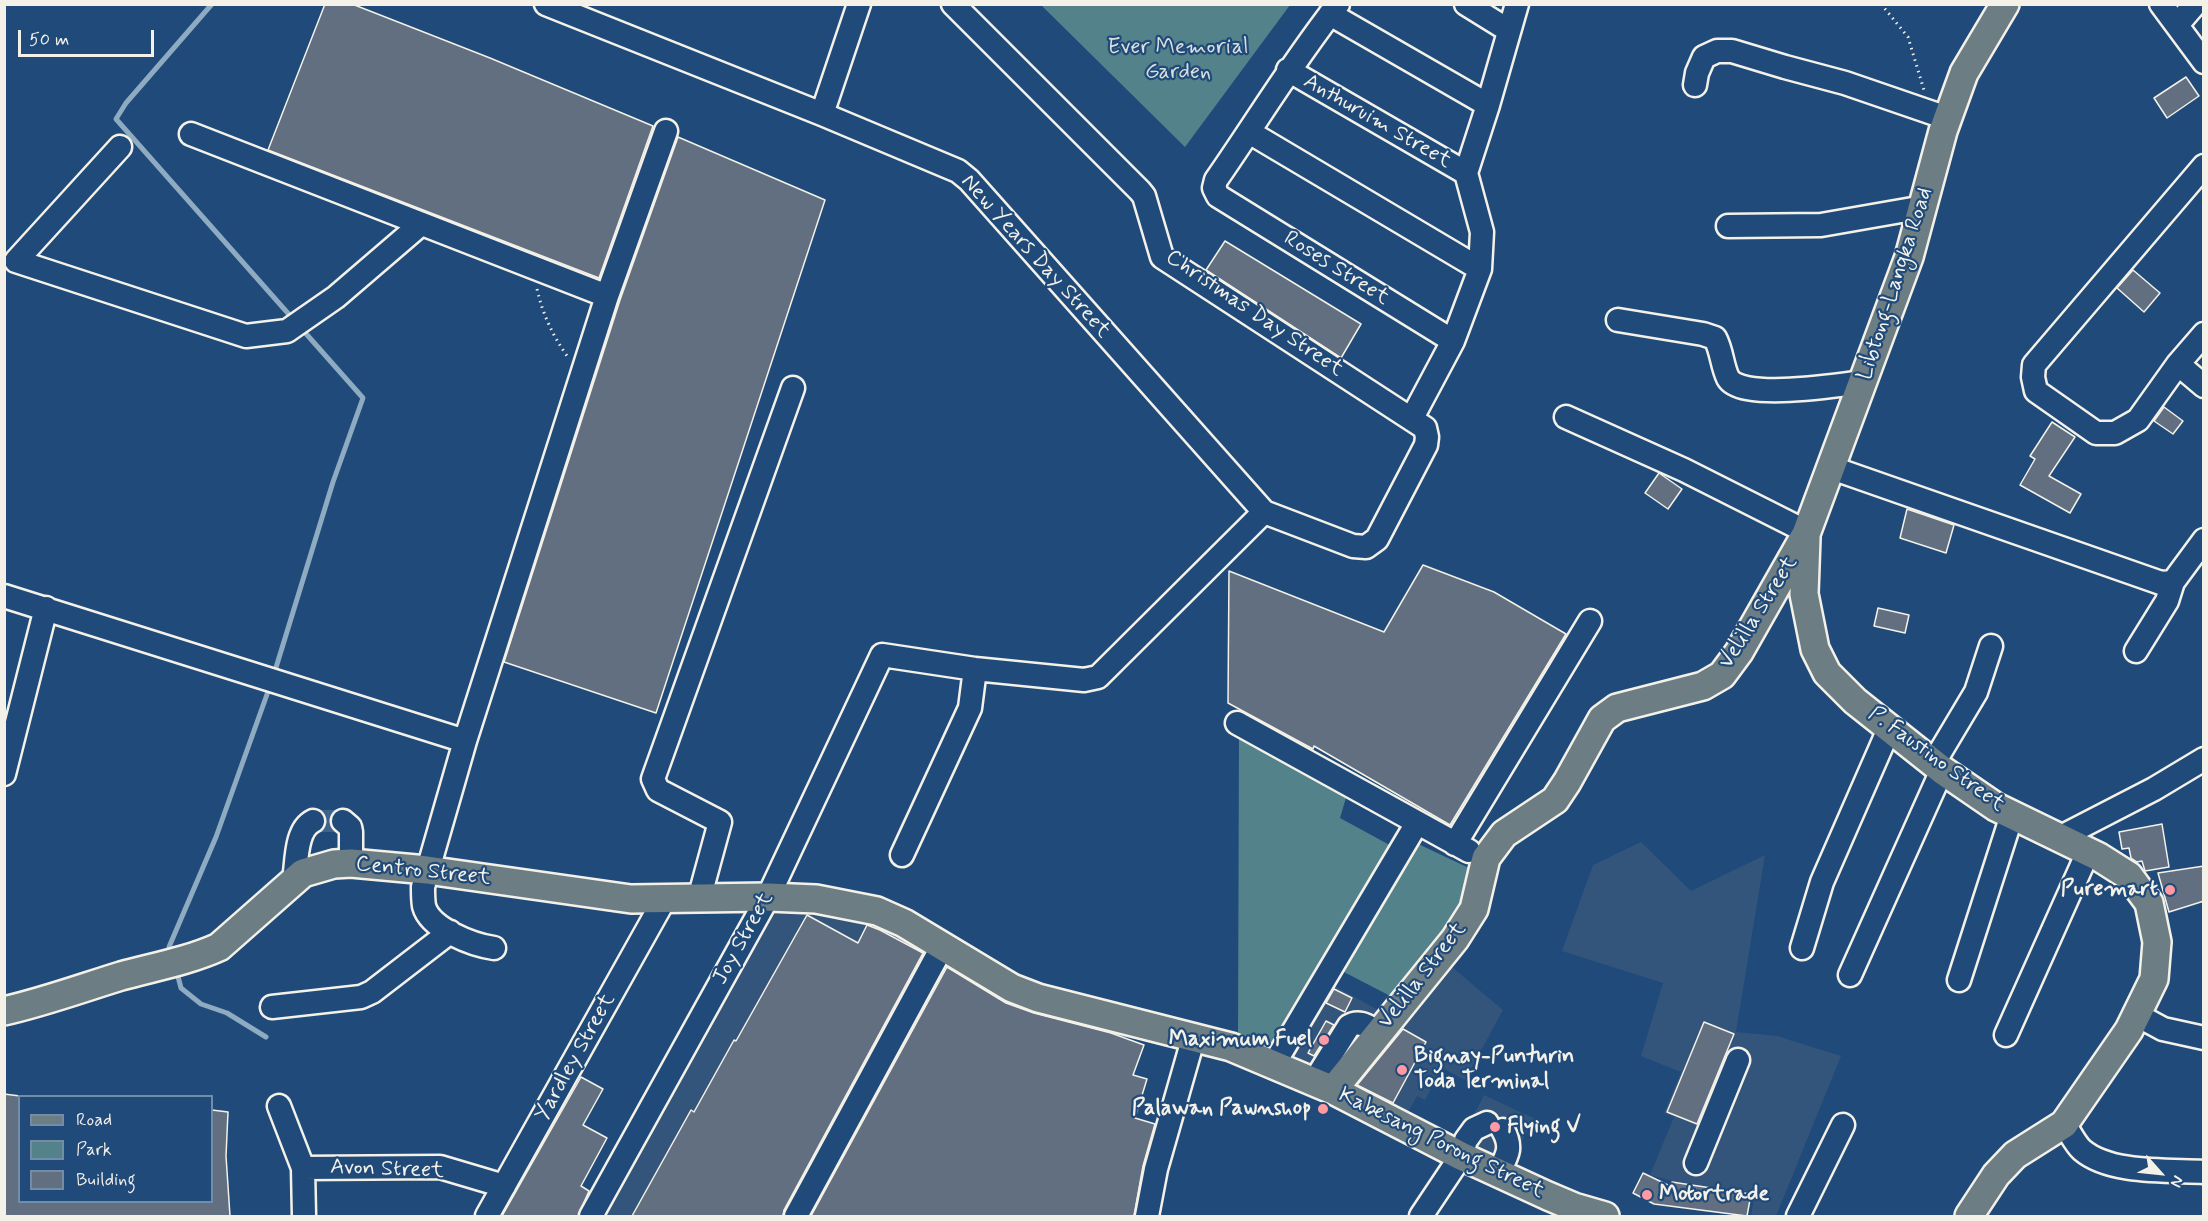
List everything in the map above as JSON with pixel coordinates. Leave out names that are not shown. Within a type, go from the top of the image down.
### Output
[{"type":"main road","name":"Libtong-Langka Road","points":[[1807,533],[1909,257],[1947,118],[1964,73],[2005,4]]},
{"type":"main road","name":"P. Faustino Street","points":[[1807,533],[1804,594],[1815,650],[1827,673],[1855,701],[1938,767],[1996,807],[2088,852],[2129,876],[2149,903],[2157,942],[2154,979],[2129,1030],[2064,1124],[2014,1155],[1996,1175],[1969,1216]]},
{"type":"main road","name":"Velilla Street","points":[[1330,1077],[1380,1033],[1455,939],[1474,909],[1486,858],[1504,834],[1555,800],[1602,719],[1617,708],[1703,686],[1722,675],[1739,651],[1807,533]]},
{"type":"main road","name":"Centro Street","points":[[4,1011],[42,1002],[121,976],[203,954],[219,947],[303,873],[316,868],[351,863],[427,870],[631,899],[664,900]]},
{"type":"main road","name":"Kabesang Porong Street","points":[[664,900],[768,897],[816,899],[877,911],[904,923],[1012,987],[1038,998],[1194,1036],[1231,1047],[1274,1064],[1330,1077],[1461,1155],[1574,1207],[1605,1216]]},
{"type":"street","name":"New Years Day Street","points":[[546,4],[958,171],[969,180],[1264,512]]},
{"type":"street","name":"Christmas Day Street","points":[[953,4],[1140,191],[1144,196],[1162,257],[1412,418]]},
{"type":"street","points":[[1466,4],[1508,30]]},
{"type":"street","points":[[902,855],[970,708],[975,669],[1084,680],[1098,677],[1264,512],[1353,546],[1366,547],[1377,539],[1425,445],[1427,437],[1425,428],[1412,418],[1453,341],[1480,268],[1482,232],[1466,173],[1517,4]]},
{"type":"street","points":[[2162,4],[2204,62]]},
{"type":"street","points":[[2177,26],[2195,4]]},
{"type":"street","points":[[822,114],[858,5]]},
{"type":"street","points":[[1480,268],[1249,132],[1288,70],[1334,9],[1488,105]]},
{"type":"street","points":[[1695,85],[1704,57],[1712,52],[1725,50],[1845,83],[1947,118]]},
{"type":"street","name":"Anthuruim Street","points":[[1288,70],[1466,173]]},
{"type":"street","points":[[494,948],[478,945],[450,932],[433,920],[424,907],[423,887],[465,741],[607,296],[666,130]]},
{"type":"street","name":"Roses Street","points":[[1249,132],[1216,180],[1214,188],[1218,196],[1453,341]]},
{"type":"street","points":[[191,134],[607,296]]},
{"type":"street","points":[[120,147],[16,261],[246,336],[287,331],[336,297],[421,224]]},
{"type":"street","points":[[2204,166],[2034,365],[2033,377],[2036,391],[2096,433],[2115,433],[2138,420],[2178,364],[2204,334]]},
{"type":"street","points":[[1728,226],[1821,225],[1924,207]]},
{"type":"street","points":[[1618,320],[1715,338],[1721,349],[1729,379],[1738,386],[1750,390],[1820,388],[1863,382]]},
{"type":"street","points":[[2178,364],[2204,386]]},
{"type":"street","points":[[699,899],[720,822],[658,790],[653,779],[793,388]]},
{"type":"street","points":[[1566,417],[1684,470],[1807,533]]},
{"type":"street","points":[[1832,468],[2161,582],[2173,582]]},
{"type":"street","points":[[2136,651],[2167,600],[2173,582],[2204,540]]},
{"type":"street","points":[[4,596],[465,741]]},
{"type":"street","points":[[4,774],[12,718],[46,609]]},
{"type":"street","points":[[1237,723],[1462,848],[1590,621]]},
{"type":"street","points":[[1850,975],[1938,767],[1976,692],[1991,646]]},
{"type":"street","name":"Joy Street","points":[[591,1216],[768,897],[882,655],[975,669]]},
{"type":"street","points":[[1802,948],[1822,882],[1889,729]]},
{"type":"street","points":[[2059,838],[2154,789],[2204,759]]},
{"type":"street","points":[[1959,980],[2012,815]]},
{"type":"street","points":[[294,881],[301,835],[304,828],[313,821]]},
{"type":"street","points":[[343,821],[351,832],[351,863]]},
{"type":"street","points":[[1274,1064],[1417,823]]},
{"type":"street","points":[[2006,1035],[2088,852]]},
{"type":"street","name":"Yardley Street","points":[[488,1216],[664,900]]},
{"type":"street","points":[[272,1007],[361,997],[372,992],[450,932]]},
{"type":"street","points":[[796,1216],[942,947]]},
{"type":"street","points":[[2137,1015],[2163,1029],[2204,1038]]},
{"type":"street","points":[[1147,1216],[1156,1169],[1194,1036]]},
{"type":"street","points":[[1696,1163],[1738,1060]]},
{"type":"street","points":[[279,1106],[303,1168],[304,1216]]},
{"type":"street","points":[[2064,1124],[2080,1149],[2097,1160],[2120,1166],[2204,1172]]},
{"type":"street","points":[[1798,1216],[1843,1125]]},
{"type":"street","points":[[1421,1216],[1461,1155],[1466,1140],[1474,1129],[1495,1127],[1508,1140],[1509,1152],[1498,1173]]},
{"type":"street","name":"Avon Street","points":[[303,1168],[440,1167],[504,1186]]},
{"type":"path","points":[[1881,4],[1908,37],[1921,78]]},
{"type":"path","points":[[531,267],[543,315],[581,378]]},
{"type":"shaded area","points":[[1641,842],[1691,891],[1765,855],[1736,1032],[1777,1036],[1841,1056],[1776,1216],[1751,1216],[1755,1193],[1672,1181],[1650,1175],[1674,1117],[1664,1113],[1681,1072],[1641,1056],[1663,983],[1562,951],[1593,865]]},
{"type":"shaded area","points":[[768,910],[852,919],[900,935],[933,955],[789,1216],[606,1216]]},
{"type":"shaded area","points":[[1446,962],[1503,1010],[1465,1080],[1442,1068],[1425,1100],[1417,1096],[1407,1114],[1391,1105],[1425,1042],[1396,1026]]},
{"type":"shaded area","points":[[1331,984],[1380,1011],[1341,1062],[1330,1070],[1291,1060]]},
{"type":"shaded area","points":[[1484,1095],[1535,1119],[1508,1164],[1460,1141]]},
{"type":"green space","name":"Ever Memorial Garden","points":[[1041,5],[1290,5],[1185,147]]},
{"type":"green space","points":[[1239,731],[1348,791],[1340,818],[1397,849],[1270,1051],[1238,1037]]},
{"type":"green space","points":[[1414,842],[1469,868],[1462,904],[1449,928],[1398,1000],[1342,971]]},
{"type":"building","points":[[325,4],[352,4],[653,126],[599,278],[268,150]]},
{"type":"building","points":[[2186,77],[2199,96],[2167,118],[2154,98]]},
{"type":"building","points":[[678,137],[825,200],[656,713],[504,662],[620,300]]},
{"type":"building","points":[[1225,241],[1361,324],[1341,358],[1206,270]]},
{"type":"building","points":[[2133,270],[2160,293],[2144,312],[2117,288]]},
{"type":"building","points":[[2164,407],[2183,421],[2173,434],[2154,421]]},
{"type":"building","points":[[2052,422],[2075,437],[2049,476],[2081,494],[2070,513],[2020,485],[2035,459],[2030,456]]},
{"type":"building","points":[[1659,473],[1682,489],[1668,509],[1645,493]]},
{"type":"building","points":[[1907,509],[1954,525],[1946,553],[1900,538]]},
{"type":"building","points":[[1423,565],[1494,592],[1566,634],[1450,825],[1314,746],[1313,749],[1228,703],[1229,571],[1384,632]]},
{"type":"building","points":[[1878,608],[1909,615],[1905,633],[1874,626]]},
{"type":"building","points":[[2162,824],[2169,867],[2145,871],[2142,861],[2137,862],[2131,858],[2129,848],[2122,849],[2119,832]]},
{"type":"building","points":[[2204,866],[2204,901],[2169,912],[2158,873]]},
{"type":"building","points":[[807,915],[858,943],[867,925],[923,953],[784,1210],[783,1216],[632,1216],[691,1110],[694,1112]]},
{"type":"building","points":[[947,967],[1006,1003],[1034,1013],[1111,1033],[1144,1045],[1133,1075],[1147,1079],[1135,1118],[1155,1124],[1143,1166],[1134,1216],[811,1216]]},
{"type":"building","points":[[1334,989],[1352,998],[1345,1012],[1326,1003]]},
{"type":"building","points":[[1326,1021],[1334,1025],[1314,1056],[1308,1053]]},
{"type":"building","points":[[1704,1022],[1734,1034],[1697,1124],[1667,1112]]},
{"type":"building","points":[[1403,1029],[1426,1042],[1393,1103],[1357,1085]]},
{"type":"building","points":[[581,1077],[603,1089],[583,1125],[607,1138],[581,1186],[589,1191],[578,1216],[502,1216]]},
{"type":"building","points":[[4,1094],[18,1096],[18,1203],[213,1203],[213,1110],[228,1112],[226,1156],[230,1216],[4,1216]]},
{"type":"building","points":[[1643,1173],[1670,1186],[1672,1182],[1751,1194],[1747,1216],[1654,1204],[1633,1193]]},
{"type":"waterway","points":[[212,4],[126,103],[116,119],[293,319]]},
{"type":"waterway","points":[[274,674],[333,482],[363,398],[301,328]]},
{"type":"waterway","points":[[171,954],[169,947],[216,837],[270,686]]},
{"type":"waterway","points":[[176,969],[181,988],[201,1004],[227,1013],[266,1037]]},
{"type":"tunnel","points":[[313,821],[343,821]]},
{"type":"place","name":"Puremart","points":[[2170,890]]},
{"type":"place","name":"Maximum Fuel","points":[[1324,1040]]},
{"type":"place","name":"Bignay-Punturin Toda Terminal","points":[[1402,1070]]},
{"type":"place","name":"Palawan Pawnshop","points":[[1323,1109]]},
{"type":"place","name":"Flying V","points":[[1495,1127]]},
{"type":"place","name":"Motortrade","points":[[1647,1195]]}]
